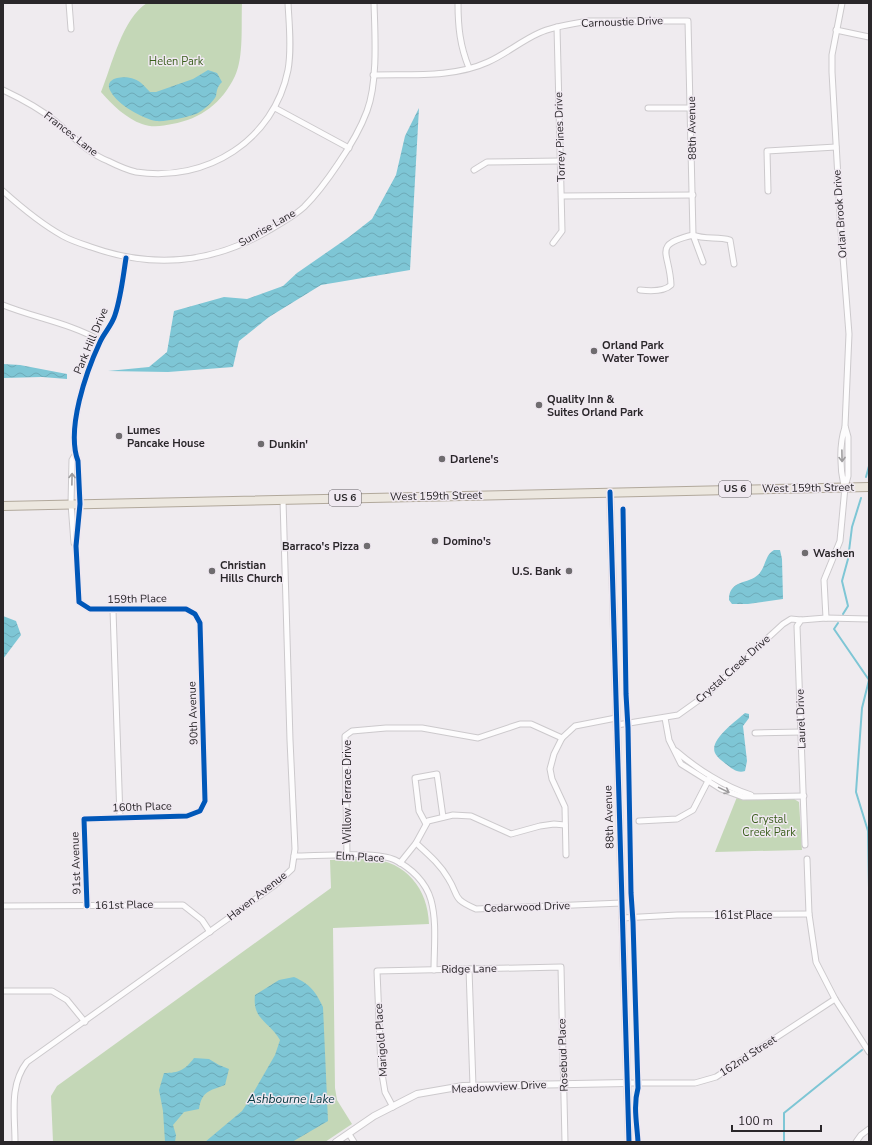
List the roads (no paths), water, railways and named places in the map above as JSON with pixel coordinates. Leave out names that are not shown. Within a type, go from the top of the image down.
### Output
[{"type":"main road","name":"West 159th Street","points":[[3,506],[869,486]]},
{"type":"street","points":[[69,3],[71,29]]},
{"type":"street","name":"Frances Lane","points":[[3,90],[31,104],[55,122],[85,148],[106,161],[136,172],[171,174],[207,165],[224,157],[253,137],[275,108],[288,70],[290,53],[288,3]]},
{"type":"street","name":"Sunrise Lane","points":[[3,191],[25,211],[64,237],[126,258],[164,261],[188,259],[209,255],[243,244],[273,228],[303,207],[326,182],[349,148],[367,111],[376,45],[374,3]]},
{"type":"street","points":[[458,3],[459,35],[462,52],[469,68]]},
{"type":"street","name":"Orlan Brook Drive","points":[[826,618],[824,580],[840,541],[845,487],[842,475],[841,438],[845,426],[849,334],[836,148],[832,55],[842,3]]},
{"type":"street","name":"Carnoustie Drive","points":[[373,75],[444,74],[469,68],[488,63],[539,33],[589,21],[688,21]]},
{"type":"street","name":"88th Avenue","points":[[688,21],[693,234],[703,262]]},
{"type":"street","name":"Torrey Pines Drive","points":[[553,243],[562,230],[557,28]]},
{"type":"street","points":[[836,30],[869,37]]},
{"type":"street","points":[[275,108],[349,148]]},
{"type":"street","points":[[648,108],[691,108]]},
{"type":"street","points":[[768,191],[767,150],[836,148]]},
{"type":"street","points":[[474,170],[487,162],[560,161]]},
{"type":"street","points":[[562,196],[693,195]]},
{"type":"street","points":[[640,290],[658,290],[668,288],[671,285],[670,267],[665,254],[667,246],[673,240],[693,234],[700,238],[724,238],[730,240],[734,264]]},
{"type":"street","name":"Park Hill Drive","points":[[80,504],[78,461],[75,455],[75,420],[88,369],[101,340],[115,316],[126,258]]},
{"type":"street","points":[[3,305],[31,316],[76,328],[101,340]]},
{"type":"street","name":"Park Hill Drive","points":[[71,504],[72,460],[75,455]]},
{"type":"street","name":"88th Avenue","points":[[610,492],[628,1142]]},
{"type":"street","name":"Haven Avenue","points":[[15,1142],[14,1088],[21,1069],[33,1056],[85,1022],[210,932],[275,885],[292,869],[294,856],[283,500]]},
{"type":"street","points":[[71,504],[74,543],[76,546]]},
{"type":"street","points":[[76,546],[80,504]]},
{"type":"street","name":"159th Place","points":[[76,546],[79,602],[90,609],[186,609],[195,614]]},
{"type":"street","points":[[114,610],[120,818]]},
{"type":"street","name":"90th Avenue","points":[[195,614],[200,623],[205,801],[200,811]]},
{"type":"street","points":[[801,620],[826,618],[869,619]]},
{"type":"street","name":"Crystal Creek Drive","points":[[562,738],[575,726],[665,718],[678,715],[706,695],[783,624],[791,619],[801,620]]},
{"type":"street","name":"Laurel Drive","points":[[801,620],[797,626],[805,845]]},
{"type":"street","points":[[665,718],[667,734],[681,764],[708,781],[743,797],[804,796]]},
{"type":"street","name":"Willow Terrace Drive","points":[[347,856],[345,736],[352,731],[386,728],[422,728],[478,738],[520,724],[531,724],[562,738]]},
{"type":"street","points":[[755,733],[802,732]]},
{"type":"street","points":[[562,738],[550,769],[552,779],[565,807],[566,855]]},
{"type":"street","points":[[673,749],[711,775],[745,793],[758,797]]},
{"type":"street","points":[[426,824],[419,811],[415,778],[437,774],[443,817]]},
{"type":"street","points":[[639,821],[677,819],[693,810],[711,775]]},
{"type":"street","name":"160th Place","points":[[84,819],[187,816],[200,811]]},
{"type":"street","points":[[400,863],[416,843],[428,821],[443,817],[453,815],[471,816],[511,834],[540,826],[554,824],[565,825]]},
{"type":"street","name":"91st Avenue","points":[[84,819],[87,906]]},
{"type":"street","name":"Cedarwood Drive","points":[[416,843],[434,859],[449,878],[455,895],[461,903],[476,909],[622,903]]},
{"type":"street","name":"Elm Place","points":[[294,856],[378,856],[394,860],[413,872],[423,883],[431,900],[434,922],[434,970]]},
{"type":"street","points":[[807,859],[809,914],[816,962],[835,999],[869,1052]]},
{"type":"street","name":"161st Place","points":[[3,906],[183,904],[202,920],[210,932]]},
{"type":"street","name":"161st Place","points":[[622,918],[677,915],[809,914]]},
{"type":"street","name":"Ridge Lane","points":[[377,971],[561,967]]},
{"type":"street","name":"Rosebud Place","points":[[561,967],[565,1142]]},
{"type":"street","points":[[469,969],[473,1086]]},
{"type":"street","name":"Marigold Place","points":[[377,971],[381,1068],[385,1092],[393,1107]]},
{"type":"street","points":[[3,991],[52,991],[67,1000],[85,1022]]},
{"type":"street","name":"162nd Street","points":[[627,1083],[695,1084],[716,1077],[835,999]]},
{"type":"street","name":"Meadowview Drive","points":[[336,1142],[374,1116],[417,1094],[473,1086],[627,1083]]},
{"type":"street","points":[[856,1142],[860,1135],[869,1129]]},
{"type":"street","points":[[349,1134],[354,1142]]},
{"type":"water","points":[[208,70],[217,73],[222,82],[218,87],[215,98],[198,113],[171,120],[156,121],[138,114],[124,106],[114,97],[109,87],[112,80],[125,77],[139,81],[150,92],[156,92],[193,79]]},
{"type":"water","points":[[419,108],[410,270],[321,285],[269,317],[239,341],[233,367],[168,372],[108,371],[149,367],[167,352],[174,311],[224,297],[247,299],[283,286],[297,273],[372,219],[396,175],[405,136]]},
{"type":"water","points":[[3,364],[20,365],[67,374],[67,379],[42,377],[3,378]]},
{"type":"water","points":[[774,550],[780,550],[782,559],[783,599],[748,604],[732,604],[729,600],[732,589],[736,585],[750,580],[759,574],[767,558]]},
{"type":"water","points":[[3,616],[16,621],[21,635],[3,659]]},
{"type":"water","points":[[745,713],[749,714],[749,718],[743,726],[747,761],[745,771],[740,772],[732,769],[720,759],[715,753],[714,748],[716,742],[724,731]]},
{"type":"water","name":"Ashbourne Lake","points":[[294,977],[312,989],[323,1007],[328,1121],[292,1142],[205,1142],[242,1111],[275,1055],[280,1040],[256,1010],[255,995],[279,980]]},
{"type":"water","points":[[194,1058],[209,1059],[229,1069],[225,1085],[207,1092],[202,1098],[199,1109],[184,1112],[173,1125],[176,1135],[175,1142],[165,1142],[163,1111],[159,1090],[164,1073],[181,1070]]},
{"type":"waterway","points":[[866,477],[869,466]]},
{"type":"waterway","points":[[843,614],[848,606],[842,581],[848,559],[852,527],[861,498]]},
{"type":"waterway","points":[[838,623],[834,629],[869,680],[862,708],[856,792],[868,831],[869,888]]},
{"type":"waterway","points":[[784,1142],[784,1113],[862,1050]]},
{"type":"place","name":"Orland Park Water Tower","points":[[594,351]]},
{"type":"place","name":"Quality Inn & Suites Orland Park","points":[[539,405]]},
{"type":"place","name":"Lumes Pancake House","points":[[119,436]]},
{"type":"place","name":"Dunkin'","points":[[261,444]]},
{"type":"place","name":"Darlene's","points":[[442,459]]},
{"type":"place","name":"Domino's","points":[[435,541]]},
{"type":"place","name":"Barraco's Pizza","points":[[367,546]]},
{"type":"place","name":"Washen","points":[[805,553]]},
{"type":"place","name":"Christian Hills Church","points":[[212,571]]},
{"type":"place","name":"U.S. Bank","points":[[569,571]]},
{"type":"park label","name":"Helen Park","points":[[176,61]]},
{"type":"park label","name":"Crystal Creek Park","points":[[769,825]]}]
